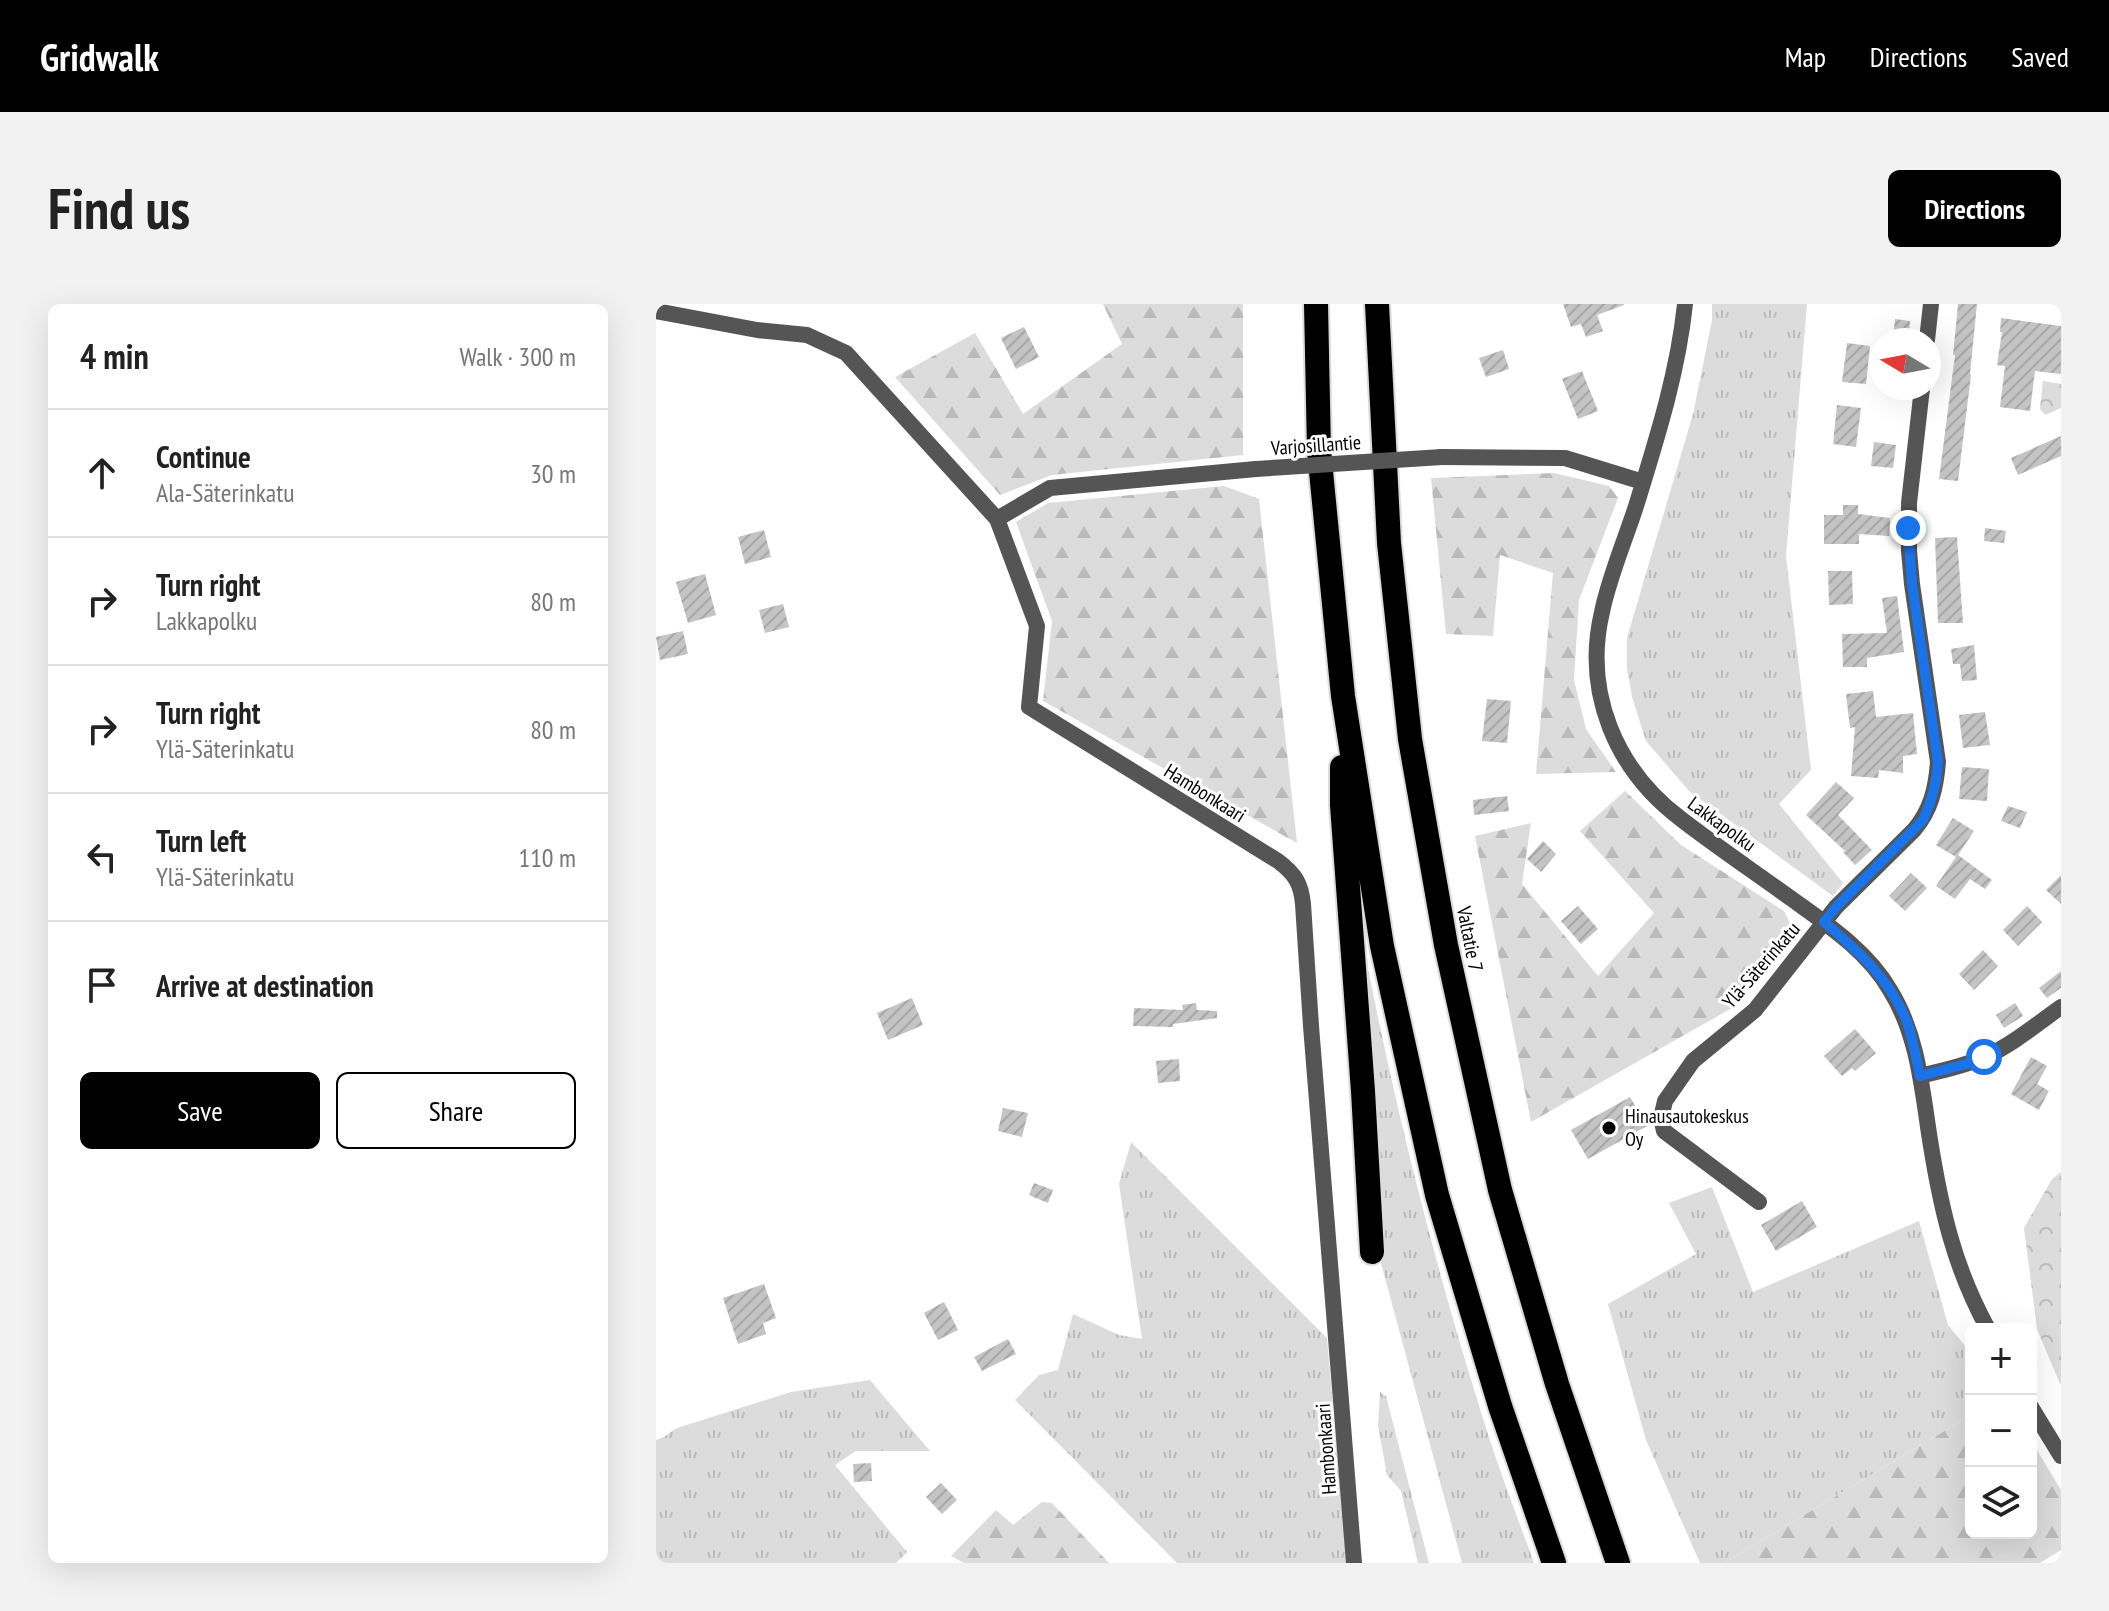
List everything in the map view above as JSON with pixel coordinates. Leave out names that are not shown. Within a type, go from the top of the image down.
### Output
[{"type":"highway","points":[[1316,304],[1319,451],[1343,696],[1382,946],[1437,1195],[1500,1406],[1554,1563]]},
{"type":"highway","name":"Valtatie 7","points":[[1377,304],[1389,543],[1410,739],[1446,945],[1500,1190],[1557,1384],[1618,1563]]},
{"type":"highway","points":[[1343,696],[1342,805],[1372,1252]]},
{"type":"street","name":"Lakkapolku","points":[[1685,304],[1671,387],[1602,612],[1597,673],[1609,729],[1634,773],[1663,806],[1824,922],[1863,956],[1891,990],[1907,1022],[1920,1076],[1946,1225],[1958,1267],[1985,1323]]},
{"type":"street","points":[[1928,328],[1931,304]]},
{"type":"street","name":"Hambonkaari","points":[[656,311],[757,330],[807,335],[846,353],[997,519],[1037,626],[1029,707],[1278,861],[1297,878],[1301,890],[1354,1563]]},
{"type":"street","name":"Ylä-Säterinkatu","points":[[1759,1202],[1664,1131],[1661,1118],[1665,1101],[1693,1061],[1755,1010],[1836,907],[1923,820],[1931,804],[1938,762],[1909,551],[1909,503],[1921,400]]},
{"type":"street","name":"Varjosillantie","points":[[997,519],[1050,488],[1256,469],[1442,457],[1565,458],[1643,482]]},
{"type":"street","points":[[1920,1076],[1992,1054],[2061,1007]]},
{"type":"street","points":[[2037,1417],[2061,1456]]},
{"type":"green space","points":[[1103,304],[1243,304],[1243,455],[1052,475],[1000,495],[895,377],[975,333],[1023,414],[1122,344]]},
{"type":"green space","points":[[1712,304],[1807,304],[1786,556],[1811,770],[1779,804],[1843,883],[1833,896],[1689,791],[1646,741],[1632,697],[1627,669],[1627,638],[1693,414],[1712,320]]},
{"type":"green space","points":[[2043,381],[2061,384],[2061,408],[2045,415],[2040,409]]},
{"type":"green space","points":[[1554,473],[1609,486],[1618,498],[1579,600],[1574,680],[1586,729],[1616,772],[1536,774],[1553,573],[1500,555],[1493,636],[1446,634],[1431,478]]},
{"type":"green space","points":[[1224,486],[1259,499],[1297,843],[1043,701],[1052,621],[1016,522],[1048,503]]},
{"type":"green space","points":[[1625,791],[1681,845],[1784,911],[1793,929],[1732,1008],[1531,1122],[1475,836],[1531,823],[1522,884],[1598,976],[1654,913],[1580,831]]},
{"type":"green space","points":[[1362,956],[1367,963],[1406,1140],[1452,1315],[1492,1448],[1534,1563],[1462,1563],[1378,1252]]},
{"type":"green space","points":[[1131,1142],[1327,1338],[1347,1563],[1177,1563],[1015,1400],[1039,1375],[1058,1370],[1073,1314],[1119,1335],[1142,1339],[1119,1184]]},
{"type":"green space","points":[[2061,1172],[2060,1384],[2037,1329],[2024,1228],[2052,1179]]},
{"type":"green space","points":[[1712,1187],[1753,1292],[1919,1221],[1948,1325],[1965,1346],[1965,1419],[1724,1563],[1700,1563],[1646,1440],[1608,1304],[1696,1254],[1669,1203]]},
{"type":"green space","points":[[870,1380],[930,1451],[856,1451],[835,1465],[907,1552],[896,1563],[656,1563],[656,1440],[677,1428],[791,1392]]},
{"type":"green space","points":[[1380,1392],[1386,1396],[1429,1563],[1418,1563],[1401,1491],[1387,1475],[1378,1426]]},
{"type":"green space","points":[[1965,1419],[1965,1539],[2037,1539],[2037,1450],[2061,1490],[2061,1550],[2040,1563],[1724,1563]]},
{"type":"green space","points":[[1042,1502],[1052,1503],[1109,1563],[964,1563],[951,1556],[996,1510],[1013,1525]]},
{"type":"building","points":[[1563,304],[1624,305],[1597,315],[1603,331],[1586,337],[1581,324],[1571,327]]},
{"type":"building","points":[[1958,304],[1977,304],[1958,481],[1939,479],[1955,355]]},
{"type":"building","points":[[2001,318],[2061,326],[2061,374],[2035,371],[2030,411],[2000,407],[2005,366],[1997,365]]},
{"type":"building","points":[[1895,319],[1910,321],[1910,328],[1894,328]]},
{"type":"building","points":[[1024,327],[1039,357],[1016,369],[1001,338]]},
{"type":"building","points":[[1847,343],[1869,346],[1866,384],[1842,382]]},
{"type":"building","points":[[1503,350],[1509,369],[1486,377],[1479,358]]},
{"type":"building","points":[[1582,371],[1598,411],[1578,419],[1562,379]]},
{"type":"building","points":[[1837,405],[1861,408],[1856,447],[1833,444]]},
{"type":"building","points":[[2061,436],[2061,456],[2018,475],[2011,458]]},
{"type":"building","points":[[1874,442],[1896,445],[1893,468],[1871,466]]},
{"type":"building","points":[[1843,505],[1858,505],[1858,514],[1890,518],[1889,536],[1859,534],[1859,544],[1824,544],[1824,515],[1843,515]]},
{"type":"building","points":[[1985,528],[2006,531],[2004,543],[1984,541]]},
{"type":"building","points":[[764,530],[771,557],[745,564],[738,537]]},
{"type":"building","points":[[1957,537],[1963,623],[1938,623],[1935,538]]},
{"type":"building","points":[[1828,571],[1852,571],[1853,604],[1829,605]]},
{"type":"building","points":[[705,574],[716,615],[688,623],[676,582]]},
{"type":"building","points":[[1897,596],[1904,652],[1867,658],[1867,667],[1843,667],[1842,634],[1887,633],[1882,598]]},
{"type":"building","points":[[783,604],[789,627],[765,633],[759,610]]},
{"type":"building","points":[[683,631],[688,654],[660,660],[656,637]]},
{"type":"building","points":[[1974,645],[1977,680],[1962,681],[1960,664],[1953,664],[1951,649]]},
{"type":"building","points":[[1873,691],[1876,717],[1913,713],[1917,754],[1903,756],[1903,773],[1879,770],[1878,778],[1851,776],[1855,727],[1850,728],[1846,694]]},
{"type":"building","points":[[1487,699],[1511,701],[1507,743],[1482,741]]},
{"type":"building","points":[[1985,712],[1990,745],[1963,748],[1959,715]]},
{"type":"building","points":[[1962,767],[1989,769],[1987,801],[1959,799]]},
{"type":"building","points":[[1836,782],[1854,798],[1838,815],[1872,850],[1855,865],[1845,851],[1806,815]]},
{"type":"building","points":[[1507,796],[1509,811],[1474,815],[1473,800]]},
{"type":"building","points":[[2008,806],[2027,812],[2020,828],[2001,821]]},
{"type":"building","points":[[1953,818],[1974,831],[1958,855],[1992,880],[1985,889],[1970,879],[1955,899],[1936,886],[1956,857],[1936,845]]},
{"type":"building","points":[[1543,841],[1556,854],[1541,872],[1527,859]]},
{"type":"building","points":[[1911,873],[1927,888],[1905,911],[1889,896]]},
{"type":"building","points":[[2061,875],[2061,904],[2046,890]]},
{"type":"building","points":[[1578,906],[1598,929],[1581,944],[1561,921]]},
{"type":"building","points":[[2027,906],[2042,922],[2018,946],[2003,930]]},
{"type":"building","points":[[1983,950],[1998,966],[1974,990],[1959,974]]},
{"type":"building","points":[[2061,971],[2061,988],[2047,998],[2039,988]]},
{"type":"building","points":[[912,998],[923,1025],[888,1040],[877,1013]]},
{"type":"building","points":[[1196,1003],[1197,1010],[1217,1011],[1217,1018],[1173,1024],[1173,1027],[1133,1026],[1134,1008],[1183,1010],[1182,1005]]},
{"type":"building","points":[[2015,1003],[2023,1016],[2004,1028],[1996,1015]]},
{"type":"building","points":[[1855,1029],[1876,1053],[1855,1071],[1852,1068],[1842,1076],[1824,1056]]},
{"type":"building","points":[[2031,1057],[2047,1066],[2037,1084],[2049,1091],[2039,1110],[2011,1094]]},
{"type":"building","points":[[1179,1059],[1180,1081],[1158,1083],[1156,1061]]},
{"type":"building","name":"Hinausautokeskus Oy","points":[[1630,1097],[1647,1126],[1588,1159],[1571,1130]]},
{"type":"building","points":[[1003,1108],[1028,1113],[1022,1137],[998,1131]]},
{"type":"building","points":[[1034,1183],[1053,1190],[1048,1203],[1029,1195]]},
{"type":"building","points":[[1802,1201],[1817,1227],[1776,1251],[1761,1225]]},
{"type":"building","points":[[764,1284],[776,1318],[763,1323],[766,1334],[738,1344],[723,1298]]},
{"type":"building","points":[[944,1302],[958,1330],[938,1340],[924,1313]]},
{"type":"building","points":[[1008,1339],[1016,1354],[982,1371],[974,1357]]},
{"type":"building","points":[[871,1463],[872,1481],[854,1482],[853,1464]]},
{"type":"building","points":[[941,1483],[957,1500],[942,1514],[926,1497]]},
{"type":"place","name":"Hinausautokeskus Oy","points":[[1609,1128]]},
{"type":"route","points":[[1908,528],[1912,584],[1938,762],[1937,782],[1923,820],[1824,922],[1863,956],[1891,990],[1907,1022],[1920,1076],[1984,1057]]}]
